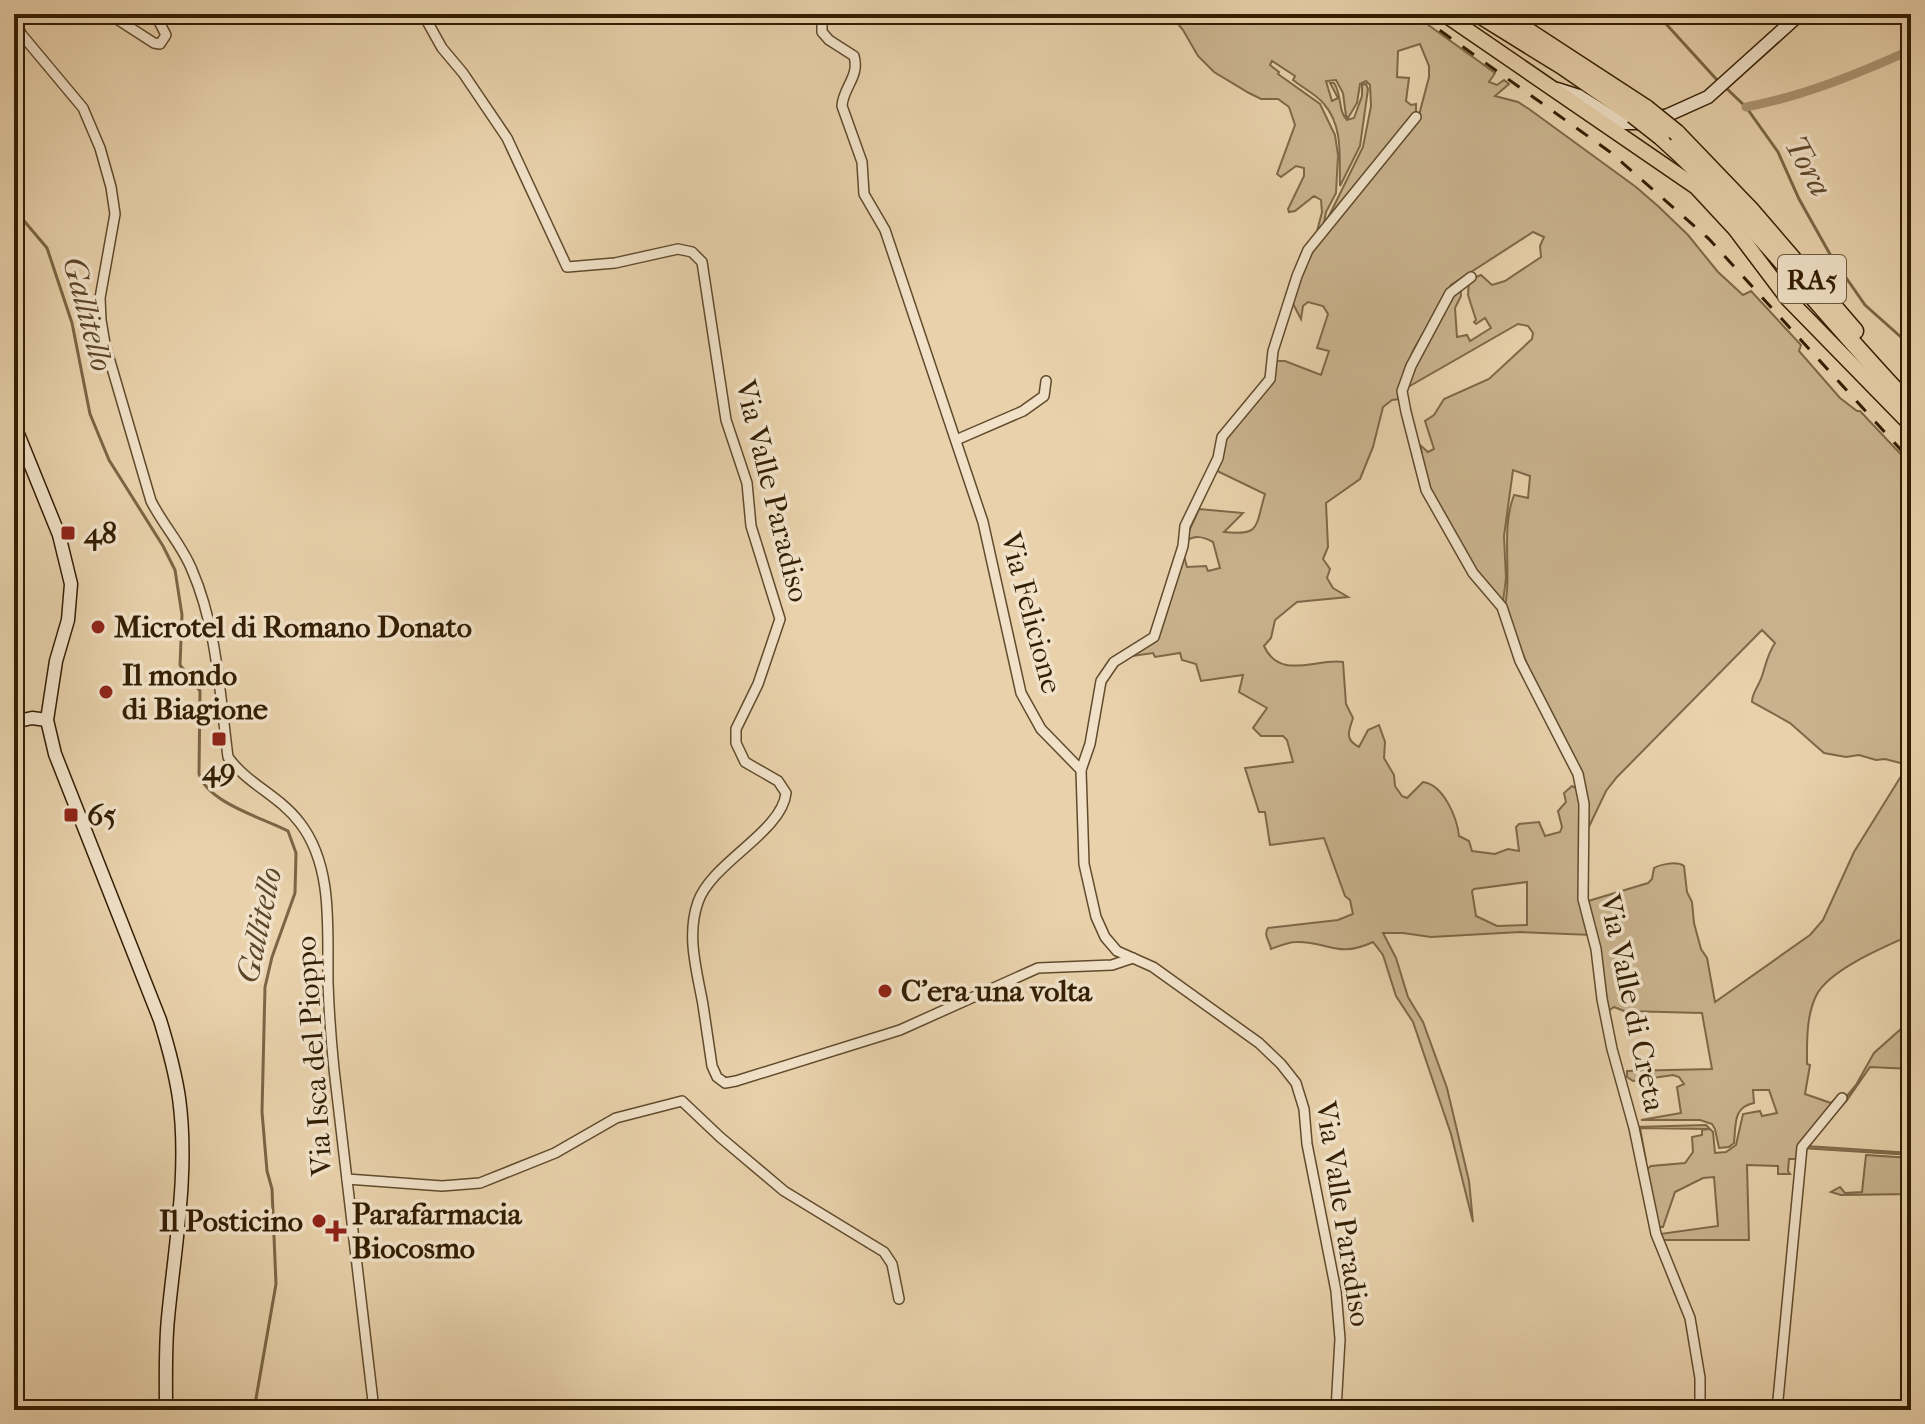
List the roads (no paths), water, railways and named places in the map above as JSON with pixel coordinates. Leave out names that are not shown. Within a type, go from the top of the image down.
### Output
[{"type":"highway","name":"RA5","points":[[1478,14],[1640,111]]},
{"type":"highway","name":"RA5","points":[[1502,14],[1640,111],[1750,209],[1866,344],[1911,390]]},
{"type":"highway","name":"RA5","points":[[1669,135],[1911,406]]},
{"type":"main road","points":[[1444,14],[1696,187],[1735,229],[1787,298],[1911,425]]},
{"type":"street","points":[[109,14],[160,44],[166,35],[155,14]]},
{"type":"street","name":"Via Valle Paradiso","points":[[423,14],[442,48],[507,138],[567,267],[615,263],[678,249],[692,252],[702,262],[726,420],[747,483],[751,526],[780,619],[758,684],[736,729],[736,743],[745,762],[782,784],[786,793],[783,805],[773,820],[705,888],[693,917],[694,957],[712,1066],[717,1077],[725,1083],[736,1081],[900,1030],[1038,968],[1112,965],[1133,958],[1153,967],[1259,1043],[1296,1083],[1304,1109],[1307,1144],[1336,1291],[1340,1339],[1336,1410]]},
{"type":"street","name":"Via Felicione","points":[[822,14],[822,32],[854,56],[857,66],[842,97],[842,106],[862,162],[864,194],[885,230],[983,522],[1021,693],[1041,729],[1081,770]]},
{"type":"street","points":[[1552,89],[1579,96],[1622,123],[1637,123],[1668,115],[1708,97],[1800,14]]},
{"type":"street","name":"Via Isca del Pioppo","points":[[14,20],[22,35],[83,108],[100,148],[115,203],[100,298],[105,344],[151,501],[162,523],[185,555],[201,595],[210,629],[228,757],[236,768],[289,810],[302,824],[316,851],[327,909],[329,1017],[374,1410]]},
{"type":"street","points":[[1133,958],[1117,951],[1105,937],[1096,917],[1084,864],[1081,770],[1090,744],[1101,681],[1114,662],[1154,637],[1183,546],[1185,526],[1218,458],[1222,437],[1270,379],[1273,351],[1308,250],[1416,117]]},
{"type":"street","name":"Via Valle di Creta","points":[[1471,277],[1450,293],[1411,366],[1402,391],[1406,412],[1426,490],[1473,573],[1502,607],[1520,661],[1578,774],[1584,804],[1583,899],[1596,949],[1602,999],[1656,1234],[1690,1318],[1700,1378],[1700,1410]]},
{"type":"street","points":[[956,440],[1023,411],[1044,396],[1046,381]]},
{"type":"street","points":[[14,424],[59,535],[71,584],[68,620],[56,661],[47,720],[61,772],[88,833],[160,1020],[175,1076],[181,1174],[165,1366],[166,1410]]},
{"type":"street","points":[[14,679],[15,722],[32,718],[47,720]]},
{"type":"street","points":[[1777,1410],[1802,1147],[1842,1098]]},
{"type":"street","points":[[347,1179],[442,1186],[480,1183],[555,1153],[616,1118],[682,1101],[784,1191],[884,1252],[892,1264],[899,1299]]},
{"type":"waterway","name":"Tora","points":[[1657,14],[1718,81]]},
{"type":"waterway","points":[[1746,107],[1830,83],[1911,50]]},
{"type":"waterway","name":"Tora","points":[[1724,86],[1746,107],[1778,152],[1799,199],[1831,256],[1865,305],[1911,346]]},
{"type":"waterway","name":"Gallitello","points":[[14,209],[47,248],[72,323],[90,414],[109,460],[175,570],[182,615],[180,665],[200,691],[199,774],[204,784],[225,801],[288,831],[296,853],[295,893],[272,957],[265,987],[262,1112],[267,1171],[272,1189],[276,1284],[254,1410]]},
{"type":"railway","points":[[1417,14],[1610,152],[1709,239],[1911,461]]},
{"type":"place","name":"48","points":[[68,533]]},
{"type":"place","name":"Microtel di Romano Donato","points":[[98,627]]},
{"type":"place","name":"Il mondo di Biagione","points":[[106,692]]},
{"type":"place","name":"49","points":[[219,739]]},
{"type":"place","name":"65","points":[[71,815]]},
{"type":"place","name":"C'era una volta","points":[[885,991]]},
{"type":"place","name":"Il Posticino","points":[[319,1221]]},
{"type":"place","name":"Parafarmacia Biocosmo","points":[[336,1231]]}]
